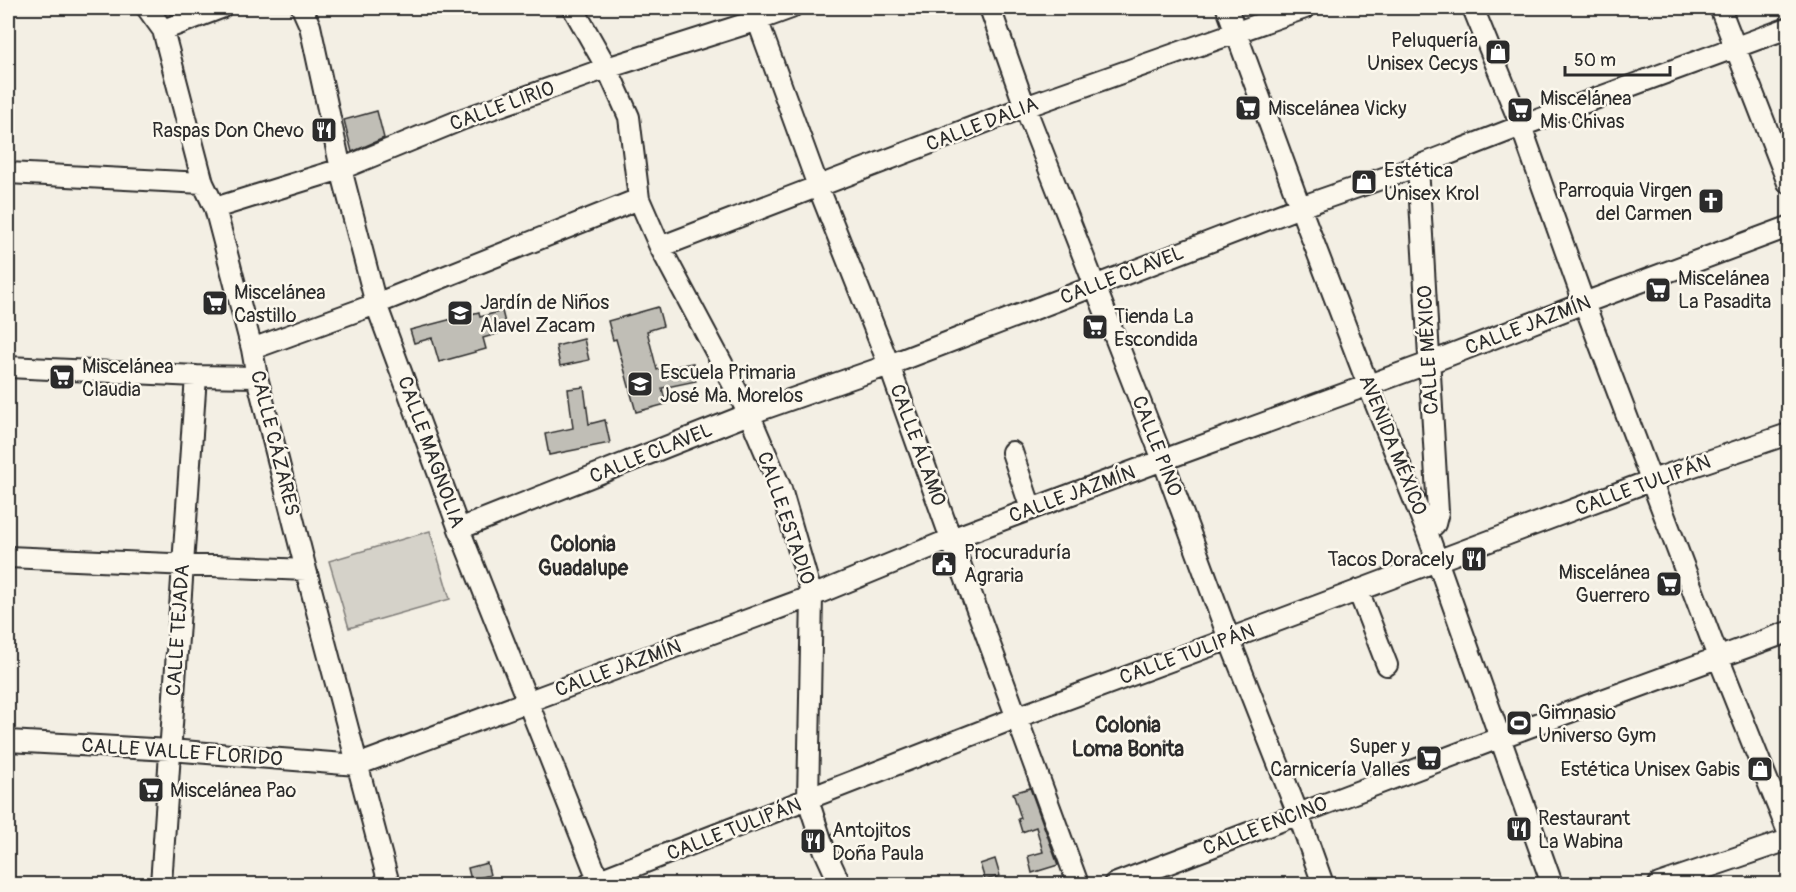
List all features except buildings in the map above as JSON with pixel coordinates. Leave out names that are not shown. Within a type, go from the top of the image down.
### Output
[{"type":"street","name":"CALLE CÁZARES","points":[[147,8],[163,30],[203,183],[215,208],[306,570],[389,885]]},
{"type":"street","points":[[163,30],[221,8]]},
{"type":"street","name":"CALLE MAGNOLIA","points":[[302,8],[310,26],[341,169],[376,304],[459,529],[596,883]]},
{"type":"street","name":"CALLE ESTADIO","points":[[573,8],[607,68],[629,117],[639,200],[660,247],[749,414],[781,489],[812,596],[808,800],[824,849],[840,885]]},
{"type":"street","name":"CALLE LIRIO","points":[[215,208],[341,169],[464,119],[756,14],[791,8]]},
{"type":"street","name":"CALLE PINO","points":[[990,8],[1025,107],[1163,460],[1323,885]]},
{"type":"street","name":"AVENIDA MÉXICO","points":[[1227,8],[1300,207],[1427,532],[1552,885]]},
{"type":"street","name":"CALLE DALIA","points":[[660,247],[1025,107],[1305,8]]},
{"type":"street","points":[[1473,8],[1521,126],[1584,303],[1718,657],[1788,832]]},
{"type":"street","points":[[1720,8],[1788,183]]},
{"type":"street","name":"CALLE ÁLAMO","points":[[756,14],[818,186],[889,365],[1078,885]]},
{"type":"street","name":"CALLE CLAVEL","points":[[459,529],[749,414],[889,365],[1300,207],[1418,166],[1788,28]]},
{"type":"street","name":"CALLE MÉXICO","points":[[1418,166],[1438,512],[1435,524],[1427,532]]},
{"type":"street","points":[[8,173],[203,183]]},
{"type":"street","points":[[252,349],[376,304],[639,200]]},
{"type":"street","name":"CALLE JAZMÍN","points":[[357,765],[812,596],[951,539],[1429,363],[1788,227]]},
{"type":"street","points":[[8,368],[257,377]]},
{"type":"street","name":"CALLE TEJADA","points":[[161,885],[196,376]]},
{"type":"street","name":"CALLE TULIPÁN","points":[[596,883],[1018,717],[1652,480],[1788,434]]},
{"type":"street","points":[[1012,452],[1031,509]]},
{"type":"street","points":[[8,557],[306,570]]},
{"type":"street","points":[[1358,590],[1387,665]]},
{"type":"street","name":"CALLE ENCINO","points":[[1114,885],[1499,738],[1788,632]]},
{"type":"street","name":"CALLE VALLE FLORIDO","points":[[8,741],[170,750],[357,765]]},
{"type":"street","points":[[1659,885],[1788,840]]},
{"type":"shaded area","points":[[430,531],[450,599],[349,628],[329,561]]},
{"type":"place","name":"Peluquería Unisex Cecys","points":[[1498,52]]},
{"type":"place","name":"Miscelánea Vicky","points":[[1248,108]]},
{"type":"place","name":"Miscelánea Mis Chivas","points":[[1520,110]]},
{"type":"place","name":"Raspas Don Chevo","points":[[324,130]]},
{"type":"place","name":"Estética Unisex Krol","points":[[1364,182]]},
{"type":"place","name":"Parroquia Virgen del Carmen","points":[[1711,201]]},
{"type":"place","name":"Miscelánea La Pasadita","points":[[1658,290]]},
{"type":"place","name":"Miscelánea Castillo","points":[[215,303]]},
{"type":"place","name":"Jardín de Niños Alavel Zacam","points":[[460,313]]},
{"type":"place","name":"Tienda La Escondida","points":[[1095,327]]},
{"type":"place","name":"Miscelánea Claudia","points":[[62,377]]},
{"type":"place","name":"Escuela Primaria José Ma. Morelos","points":[[640,384]]},
{"type":"place","name":"Tacos Doracely","points":[[1474,559]]},
{"type":"place","name":"Procuraduría Agraria","points":[[944,564]]},
{"type":"place","name":"Miscelánea Guerrero","points":[[1669,584]]},
{"type":"place","name":"Gimnasio Universo Gym","points":[[1519,723]]},
{"type":"place","name":"Super y Carnicería Valles","points":[[1429,758]]},
{"type":"place","name":"Estética Unisex Gabis","points":[[1760,769]]},
{"type":"place","name":"Miscelánea Pao","points":[[151,790]]},
{"type":"place","name":"Restaurant La Wabina","points":[[1519,829]]},
{"type":"place","name":"Antojitos Doña Paula","points":[[813,841]]},
{"type":"district","name":"Colonia Guadalupe","points":[[583,556]]},
{"type":"district","name":"Colonia Loma Bonita","points":[[1128,737]]}]
